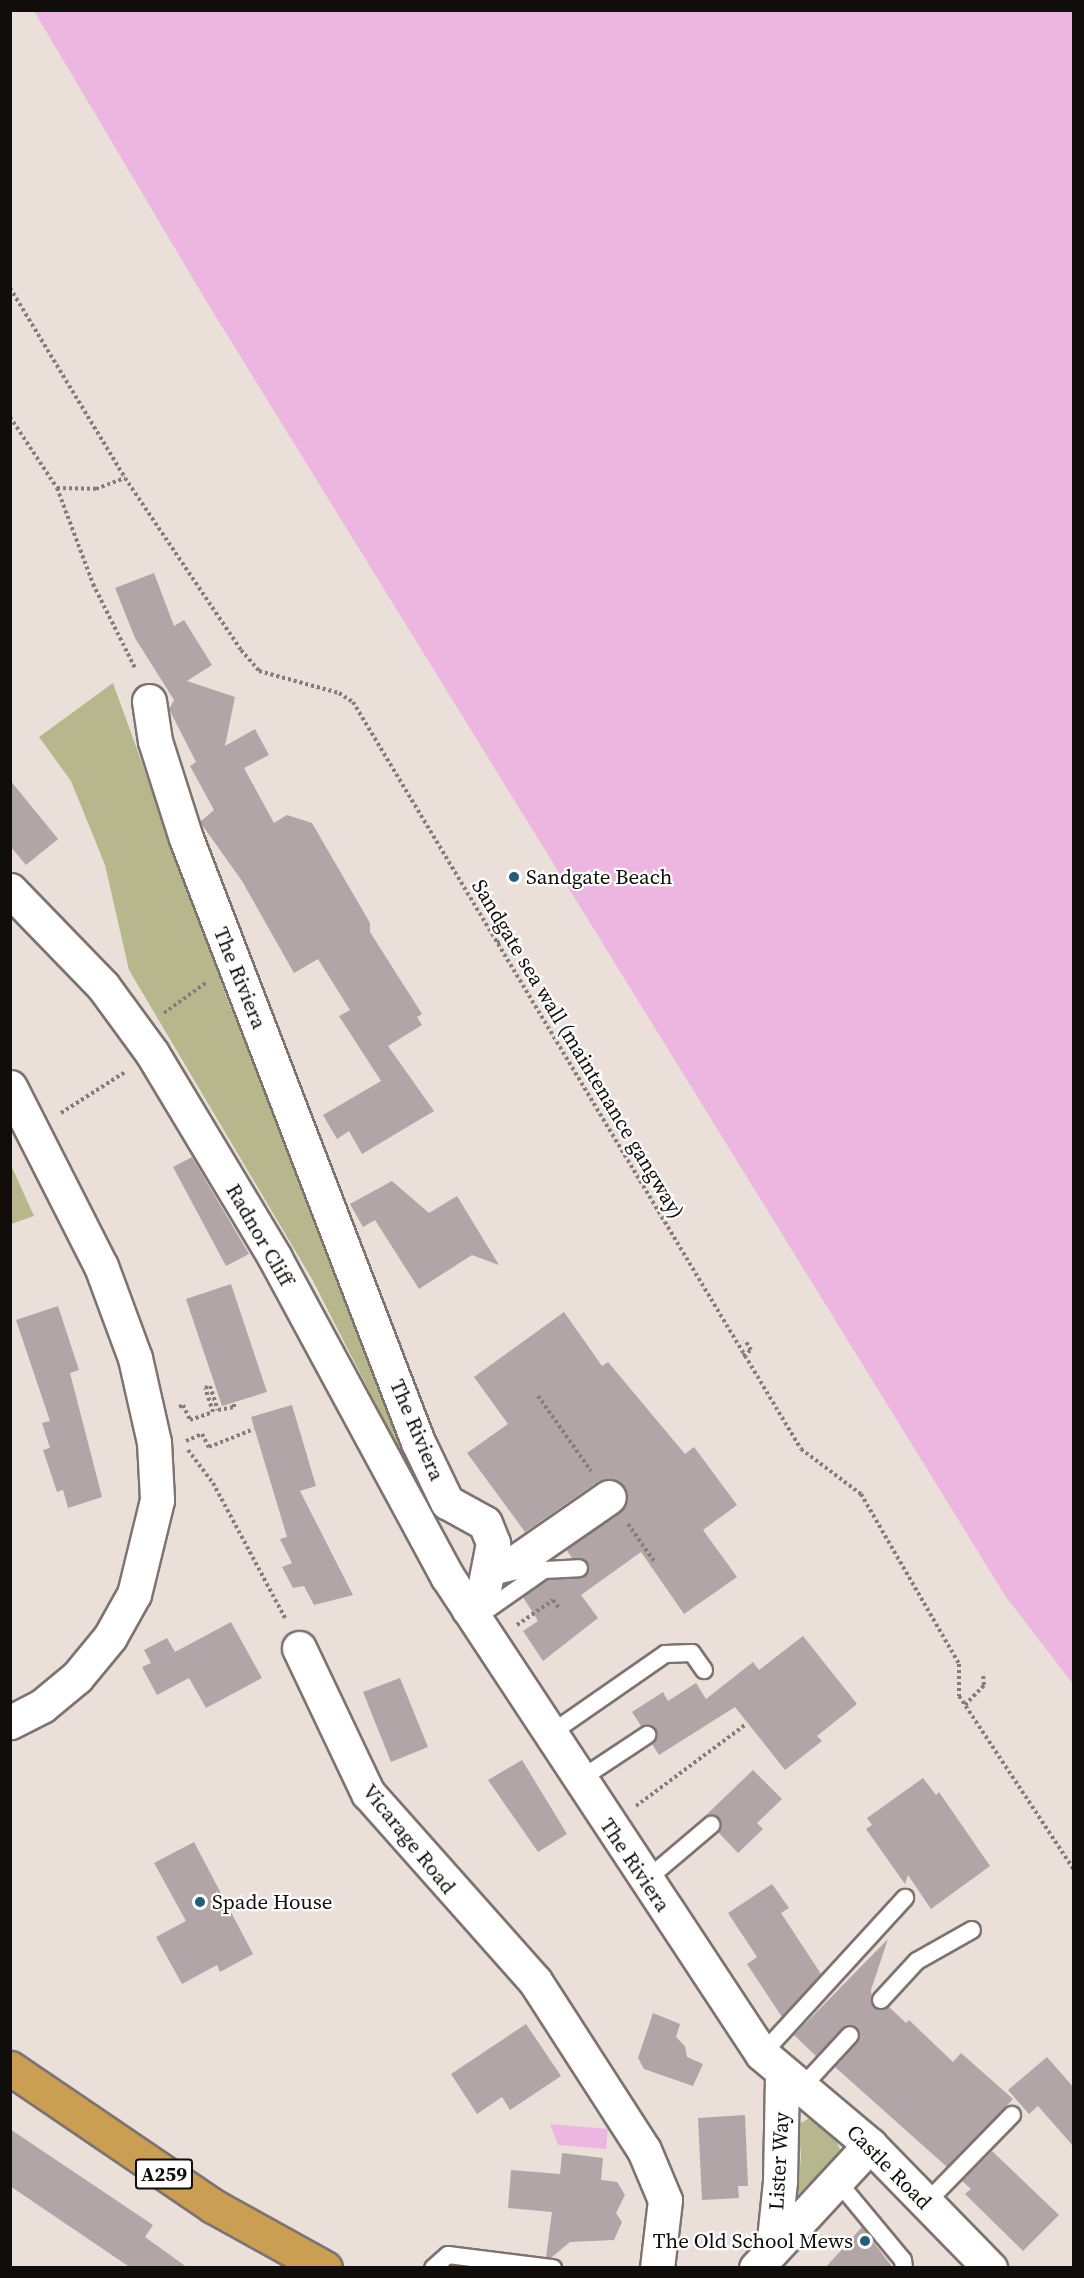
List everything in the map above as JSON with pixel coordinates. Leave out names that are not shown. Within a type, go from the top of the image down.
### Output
[{"type":"highway","name":"A259","points":[[10,2068],[213,2206],[325,2268]]},
{"type":"street","name":"The Riviera","points":[[144,689],[155,741],[186,838],[418,1442],[447,1502],[484,1523],[493,1543],[491,1568],[477,1624],[645,1881],[782,2071]]},
{"type":"street","name":"Radnor Cliff","points":[[10,890],[81,961],[145,1044],[275,1258],[477,1624]]},
{"type":"street","points":[[10,1087],[101,1266],[152,1408],[157,1500],[134,1594],[110,1637],[76,1677],[42,1706],[10,1722]]},
{"type":"street","points":[[491,1568],[515,1562],[609,1497]]},
{"type":"street","name":"Vicarage Road","points":[[298,1648],[368,1793],[534,1981],[644,2150],[665,2200],[657,2268]]},
{"type":"street","name":"Castle Road","points":[[782,2071],[870,2145],[990,2268]]},
{"type":"street","name":"Lister Way","points":[[765,2258],[780,2181],[782,2071]]},
{"type":"street","name":"Lister Way","points":[[765,2258],[831,2181],[870,2145]]},
{"type":"lane","points":[[477,1624],[544,1570],[579,1568]]},
{"type":"lane","points":[[550,1734],[665,1654],[692,1653],[704,1671]]},
{"type":"lane","points":[[579,1780],[647,1735]]},
{"type":"lane","points":[[645,1881],[711,1825]]},
{"type":"lane","points":[[782,2071],[905,1898]]},
{"type":"lane","points":[[881,2000],[920,1958],[972,1930]]},
{"type":"lane","points":[[782,2071],[850,2035]]},
{"type":"lane","points":[[926,2204],[1012,2115]]},
{"type":"lane","points":[[831,2181],[859,2207],[903,2260],[904,2268]]},
{"type":"lane","points":[[433,2268],[448,2255],[554,2268]]},
{"type":"path","name":"Sandgate sea wall (maintenance gangway)","points":[[10,288],[125,478],[259,670],[339,693],[353,702],[743,1356],[801,1449],[861,1494],[959,1664],[959,1696],[1074,1870]]},
{"type":"path","points":[[10,417],[57,488],[93,584],[144,689]]},
{"type":"path","points":[[57,488],[96,489],[125,478]]},
{"type":"path","points":[[497,943],[508,937],[502,928]]},
{"type":"path","points":[[62,1113],[145,1044],[234,964]]},
{"type":"path","points":[[743,1356],[751,1350],[745,1340]]},
{"type":"path","points":[[152,1408],[183,1405],[190,1420],[213,1412],[205,1388],[210,1386],[218,1410],[234,1407],[234,1402]]},
{"type":"path","points":[[152,1408],[183,1443],[213,1483],[273,1590],[298,1648]]},
{"type":"path","points":[[183,1443],[202,1434],[208,1447],[254,1429]]},
{"type":"path","points":[[477,1624],[553,1600],[558,1607]]},
{"type":"path","points":[[965,1705],[984,1685],[983,1673]]},
{"type":"path","points":[[608,1826],[745,1725]]},
{"type":"green space","points":[[113,683],[228,1001],[442,1513],[434,1518],[312,1279],[129,970],[105,865],[71,781],[39,737]]},
{"type":"green space","points":[[10,1163],[34,1216],[11,1224],[10,1224]]},
{"type":"green space","points":[[810,2118],[837,2142],[841,2152],[798,2195],[801,2154],[797,2125]]},
{"type":"shaded area","points":[[34,11],[1073,11],[1073,1684],[1006,1597],[205,299]]},
{"type":"shaded area","points":[[550,2124],[608,2129],[606,2149],[558,2145]]},
{"type":"building","points":[[154,573],[174,626],[184,620],[212,665],[187,681],[235,697],[225,746],[255,729],[269,755],[244,768],[274,823],[287,815],[312,823],[370,923],[370,932],[422,1014],[417,1017],[422,1025],[388,1046],[434,1111],[362,1154],[349,1131],[337,1139],[323,1115],[381,1081],[339,1016],[350,1010],[318,959],[294,973],[242,881],[200,822],[214,810],[190,766],[196,762],[169,709],[174,700],[135,638],[115,588]]},
{"type":"building","points":[[10,780],[58,839],[26,865],[10,846]]},
{"type":"building","points":[[192,1157],[249,1254],[226,1266],[173,1167]]},
{"type":"building","points":[[392,1181],[429,1213],[457,1196],[499,1265],[472,1255],[419,1289],[375,1220],[363,1227],[350,1204]]},
{"type":"building","points":[[231,1284],[267,1392],[222,1406],[186,1299]]},
{"type":"building","points":[[58,1306],[79,1370],[70,1373],[102,1497],[68,1508],[63,1490],[57,1492],[43,1450],[50,1448],[42,1423],[50,1421],[16,1320]]},
{"type":"building","points":[[564,1312],[602,1366],[608,1362],[685,1454],[694,1447],[737,1505],[703,1530],[737,1577],[684,1614],[641,1552],[581,1595],[598,1618],[543,1661],[523,1631],[538,1621],[523,1597],[548,1580],[585,1576],[587,1562],[572,1558],[566,1549],[620,1512],[626,1504],[625,1487],[616,1480],[599,1481],[525,1532],[467,1453],[508,1424],[474,1377]]},
{"type":"building","points":[[292,1405],[316,1486],[300,1491],[353,1595],[314,1605],[304,1586],[293,1588],[282,1567],[292,1563],[280,1539],[287,1537],[251,1417]]},
{"type":"building","points":[[231,1622],[262,1678],[206,1708],[189,1678],[157,1695],[142,1667],[151,1663],[144,1650],[167,1638],[175,1652]]},
{"type":"building","points":[[803,1636],[857,1704],[817,1736],[822,1741],[785,1770],[735,1707],[659,1755],[652,1744],[656,1730],[641,1726],[632,1712],[663,1692],[668,1701],[696,1683],[706,1699],[753,1662],[759,1670]]},
{"type":"building","points":[[400,1678],[428,1747],[391,1762],[363,1692]]},
{"type":"building","points":[[522,1760],[567,1834],[538,1852],[488,1780]]},
{"type":"building","points":[[753,1770],[782,1799],[757,1823],[763,1829],[738,1853],[718,1832],[719,1818],[704,1817]]},
{"type":"building","points":[[923,1778],[936,1795],[939,1792],[990,1866],[931,1909],[908,1875],[905,1884],[866,1829],[872,1825],[867,1818]]},
{"type":"building","name":"Spade House","points":[[194,1842],[253,1954],[220,1972],[217,1965],[182,1984],[156,1937],[186,1921],[154,1863]]},
{"type":"building","points":[[772,1884],[789,1908],[781,1913],[821,1974],[782,2017],[747,1964],[757,1957],[728,1913]]},
{"type":"building","points":[[888,1939],[871,1990],[873,2007],[889,2007],[906,2023],[909,2020],[953,2062],[961,2053],[1013,2099],[947,2167],[835,2067],[858,2042],[857,2027],[843,2028],[816,2056],[794,2035]]},
{"type":"building","points":[[653,2013],[680,2024],[676,2037],[685,2046],[687,2057],[703,2064],[693,2086],[644,2069],[638,2058]]},
{"type":"building","points":[[526,2024],[561,2076],[510,2110],[502,2097],[477,2114],[451,2074]]},
{"type":"building","points":[[1047,2057],[1074,2088],[1074,2147],[1038,2106],[1029,2114],[1008,2090]]},
{"type":"building","points":[[745,2115],[748,2186],[738,2186],[739,2198],[702,2200],[698,2118]]},
{"type":"building","points":[[10,2129],[153,2225],[145,2237],[188,2268],[131,2268],[10,2186]]},
{"type":"building","points":[[992,2151],[1059,2215],[1023,2251],[965,2194],[971,2189],[962,2181]]},
{"type":"building","points":[[562,2153],[603,2158],[601,2180],[617,2182],[625,2195],[616,2213],[622,2222],[614,2240],[570,2242],[552,2257],[546,2257],[552,2212],[508,2208],[511,2170],[560,2174]]},
{"type":"building","name":"The Old School Mews","points":[[862,2227],[893,2268],[825,2268]]},
{"type":"place","name":"Sandgate Beach","points":[[514,877]]},
{"type":"place","name":"Spade House","points":[[200,1902]]},
{"type":"place","name":"The Old School Mews","points":[[865,2241]]}]
